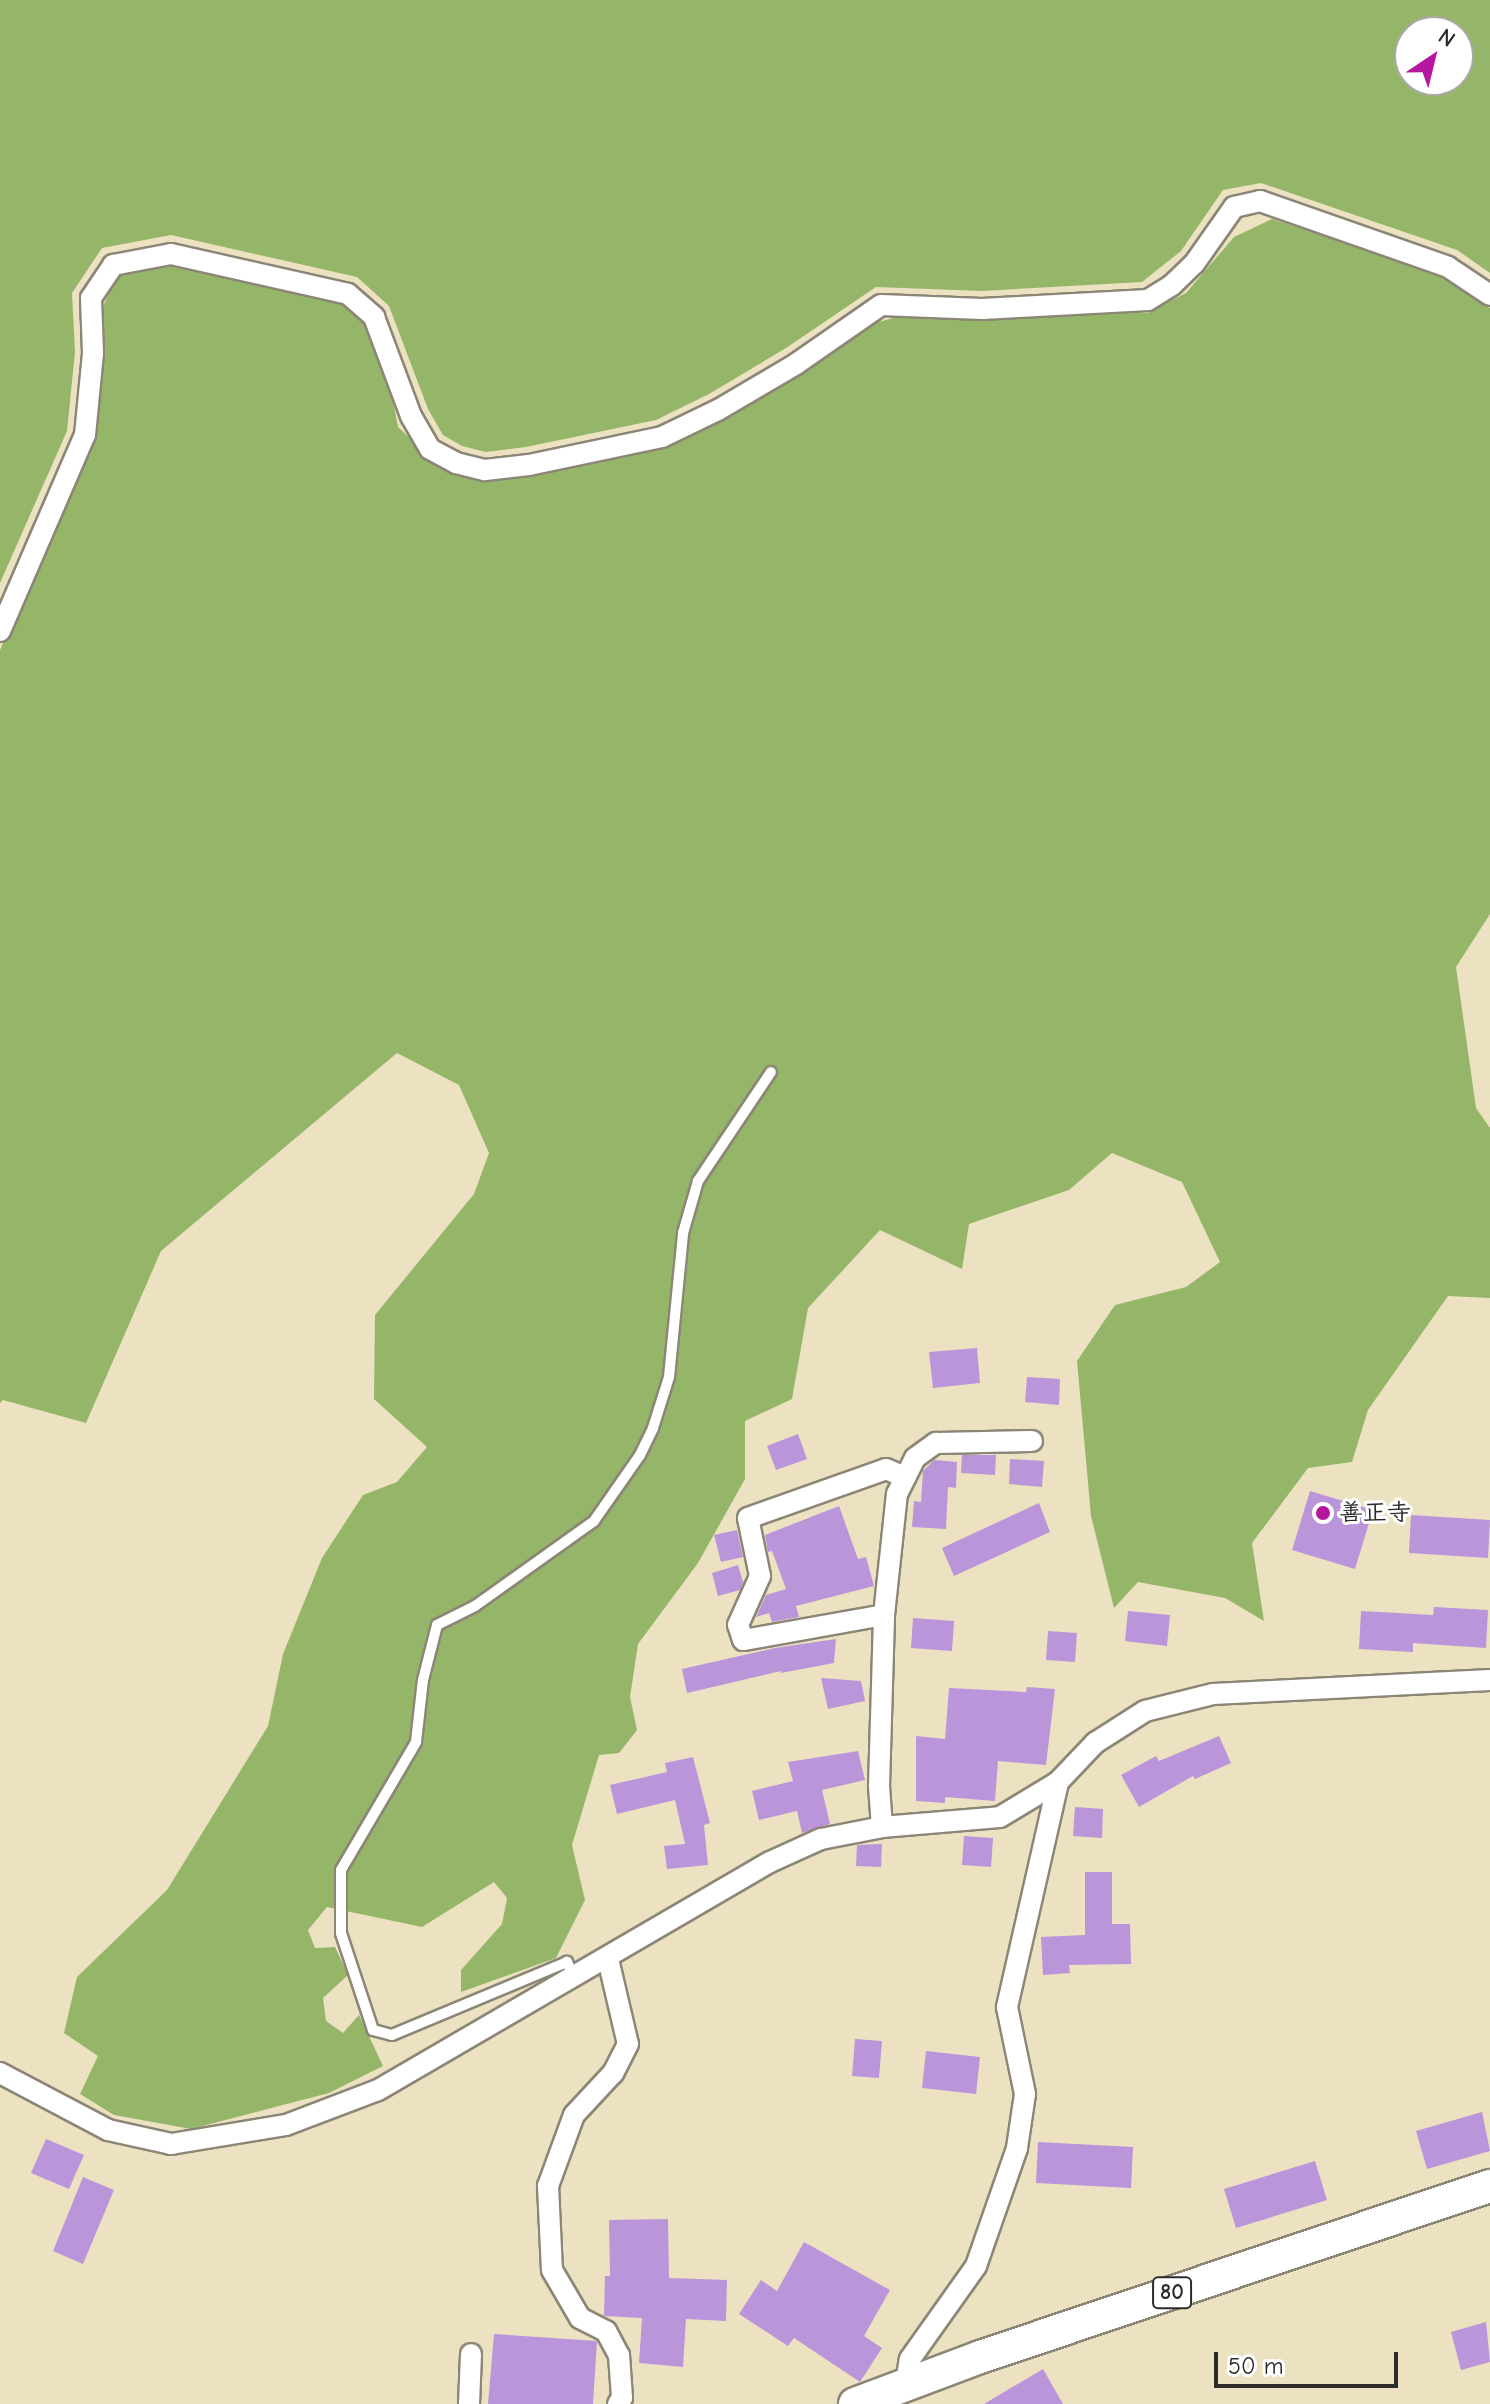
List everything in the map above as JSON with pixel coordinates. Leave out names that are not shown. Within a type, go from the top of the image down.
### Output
[{"type":"main road","name":"80","points":[[855,2404],[906,2383],[1490,2186]]},
{"type":"street","points":[[0,631],[85,435],[93,353],[91,298],[113,265],[171,254],[348,294],[374,317],[411,416],[430,449],[456,463],[485,470],[529,465],[662,437],[718,410],[770,379],[881,305],[982,309],[1148,300],[1172,285],[1194,264],[1234,207],[1260,201],[1448,267],[1490,295]]},
{"type":"street","points":[[882,1827],[879,1786],[884,1615],[897,1494],[915,1458],[936,1443],[1032,1441]]},
{"type":"street","points":[[884,1615],[743,1640],[738,1625],[760,1576],[748,1518],[886,1469],[905,1477]]},
{"type":"street","points":[[0,2073],[108,2130],[171,2144],[286,2125],[378,2090],[575,1979],[770,1862],[821,1839],[882,1827],[1000,1817],[1058,1782],[1095,1743],[1145,1711],[1213,1694],[1490,1680]]},
{"type":"street","points":[[906,2383],[910,2359],[976,2266],[1017,2148],[1025,2094],[1007,2007],[1058,1782]]},
{"type":"street","points":[[608,1959],[628,2044],[613,2073],[574,2115],[548,2186],[552,2270],[580,2318],[606,2331],[619,2355],[622,2398],[618,2404]]},
{"type":"street","points":[[469,2404],[471,2354]]},
{"type":"lane","points":[[575,1979],[567,1962],[392,2035],[373,2030],[341,1933],[341,1870],[416,1742],[423,1680],[437,1625],[475,1606],[594,1521],[640,1455],[653,1428],[669,1377],[683,1233],[698,1181],[771,1072]]},
{"type":"green space","points":[[0,0],[1490,0],[1490,273],[1457,250],[1261,183],[1223,190],[1181,251],[1142,282],[982,291],[876,287],[786,348],[709,394],[656,420],[526,447],[486,452],[462,446],[443,435],[428,409],[389,306],[357,277],[171,235],[102,248],[72,293],[75,352],[67,431],[0,583]]},
{"type":"green space","points":[[1272,219],[1445,276],[1490,308],[1490,914],[1456,967],[1476,1108],[1490,1128],[1490,1298],[1448,1296],[1368,1410],[1352,1462],[1308,1468],[1252,1543],[1264,1621],[1225,1598],[1138,1582],[1114,1608],[1091,1516],[1077,1361],[1115,1305],[1186,1287],[1220,1262],[1182,1182],[1112,1153],[1069,1190],[969,1224],[962,1269],[880,1230],[808,1308],[792,1399],[745,1421],[745,1479],[698,1563],[638,1644],[630,1697],[637,1730],[619,1753],[599,1755],[572,1845],[585,1900],[556,1958],[461,1992],[461,1970],[502,1924],[507,1898],[494,1882],[422,1927],[327,1907],[308,1930],[315,1948],[335,1947],[348,1975],[323,1998],[326,2021],[343,2033],[359,2015],[383,2066],[329,2093],[191,2129],[114,2115],[80,2094],[98,2056],[64,2033],[77,1977],[167,1890],[268,1726],[283,1654],[322,1558],[363,1495],[397,1482],[427,1447],[374,1399],[375,1315],[474,1194],[489,1153],[459,1085],[397,1053],[161,1251],[86,1423],[3,1400],[0,1403],[0,650],[96,432],[105,351],[103,306],[117,276],[163,265],[343,302],[364,322],[386,364],[398,427],[426,453],[464,475],[495,480],[667,445],[875,323],[908,314],[1147,313],[1186,293],[1234,237]]},
{"type":"building","points":[[977,1348],[980,1383],[933,1388],[929,1352]]},
{"type":"building","points":[[1027,1377],[1060,1379],[1059,1405],[1025,1402]]},
{"type":"building","points":[[798,1434],[807,1459],[776,1470],[767,1446]]},
{"type":"building","points":[[962,1455],[996,1455],[995,1475],[961,1473]]},
{"type":"building","points":[[1010,1459],[1044,1461],[1042,1487],[1009,1484]]},
{"type":"building","points":[[934,1460],[957,1462],[956,1488],[948,1487],[946,1529],[912,1527],[914,1501],[921,1502],[923,1471]]},
{"type":"building","points":[[1310,1491],[1373,1510],[1355,1569],[1292,1550]]},
{"type":"building","points":[[1039,1503],[1050,1532],[954,1576],[942,1548]]},
{"type":"building","points":[[839,1506],[858,1559],[866,1557],[874,1586],[796,1606],[799,1617],[772,1622],[769,1613],[756,1617],[766,1595],[786,1589],[772,1551],[768,1552],[765,1535]]},
{"type":"building","points":[[1411,1515],[1490,1520],[1488,1558],[1409,1553]]},
{"type":"building","points":[[737,1530],[743,1557],[721,1562],[714,1535]]},
{"type":"building","points":[[738,1565],[743,1582],[740,1590],[718,1596],[712,1573]]},
{"type":"building","points":[[1434,1607],[1488,1610],[1486,1648],[1413,1643],[1413,1652],[1359,1649],[1361,1611],[1433,1615]]},
{"type":"building","points":[[1128,1611],[1170,1615],[1167,1646],[1125,1641]]},
{"type":"building","points":[[913,1618],[954,1621],[952,1651],[911,1648]]},
{"type":"building","points":[[1048,1631],[1077,1633],[1075,1662],[1046,1660]]},
{"type":"building","points":[[836,1639],[834,1663],[781,1671],[687,1693],[682,1669],[775,1648]]},
{"type":"building","points":[[821,1678],[861,1681],[865,1701],[828,1709]]},
{"type":"building","points":[[1027,1687],[1055,1689],[1046,1765],[998,1761],[995,1801],[945,1797],[945,1803],[916,1801],[916,1736],[945,1739],[949,1688],[1026,1692]]},
{"type":"building","points":[[1219,1736],[1231,1763],[1195,1779],[1193,1776],[1139,1807],[1121,1775],[1156,1756],[1159,1761]]},
{"type":"building","points":[[858,1751],[865,1780],[822,1790],[830,1824],[802,1833],[797,1811],[759,1820],[752,1791],[793,1781],[788,1762]]},
{"type":"building","points":[[693,1757],[710,1823],[704,1825],[708,1865],[667,1869],[664,1846],[685,1844],[675,1800],[617,1814],[610,1785],[667,1772],[665,1763]]},
{"type":"building","points":[[1075,1807],[1103,1809],[1102,1838],[1073,1836]]},
{"type":"building","points":[[964,1836],[993,1838],[991,1867],[962,1865]]},
{"type":"building","points":[[882,1844],[881,1867],[856,1866],[857,1845]]},
{"type":"building","points":[[1085,1872],[1112,1872],[1112,1924],[1130,1924],[1131,1964],[1069,1965],[1070,1973],[1043,1975],[1041,1937],[1085,1935]]},
{"type":"building","points":[[855,2039],[882,2041],[879,2078],[852,2076]]},
{"type":"building","points":[[926,2051],[980,2057],[976,2094],[922,2088]]},
{"type":"building","points":[[1482,2112],[1490,2151],[1427,2169],[1416,2131]]},
{"type":"building","points":[[46,2139],[84,2155],[69,2189],[31,2173]]},
{"type":"building","points":[[1038,2142],[1133,2147],[1131,2188],[1036,2183]]},
{"type":"building","points":[[1315,2161],[1327,2200],[1236,2228],[1224,2189]]},
{"type":"building","points":[[83,2177],[114,2190],[83,2264],[53,2251]]},
{"type":"building","points":[[668,2219],[669,2278],[727,2280],[726,2321],[686,2319],[683,2367],[639,2363],[642,2318],[604,2316],[605,2276],[610,2276],[609,2220]]},
{"type":"building","points":[[804,2242],[890,2290],[864,2336],[882,2348],[860,2382],[794,2338],[788,2346],[739,2314],[761,2280],[777,2291]]},
{"type":"building","points":[[1486,2322],[1490,2362],[1461,2370],[1451,2332]]},
{"type":"building","points":[[494,2334],[597,2341],[593,2404],[488,2404]]},
{"type":"building","points":[[1043,2369],[1063,2404],[984,2404]]},
{"type":"place","name":"善正寺","points":[[1323,1513]]}]
